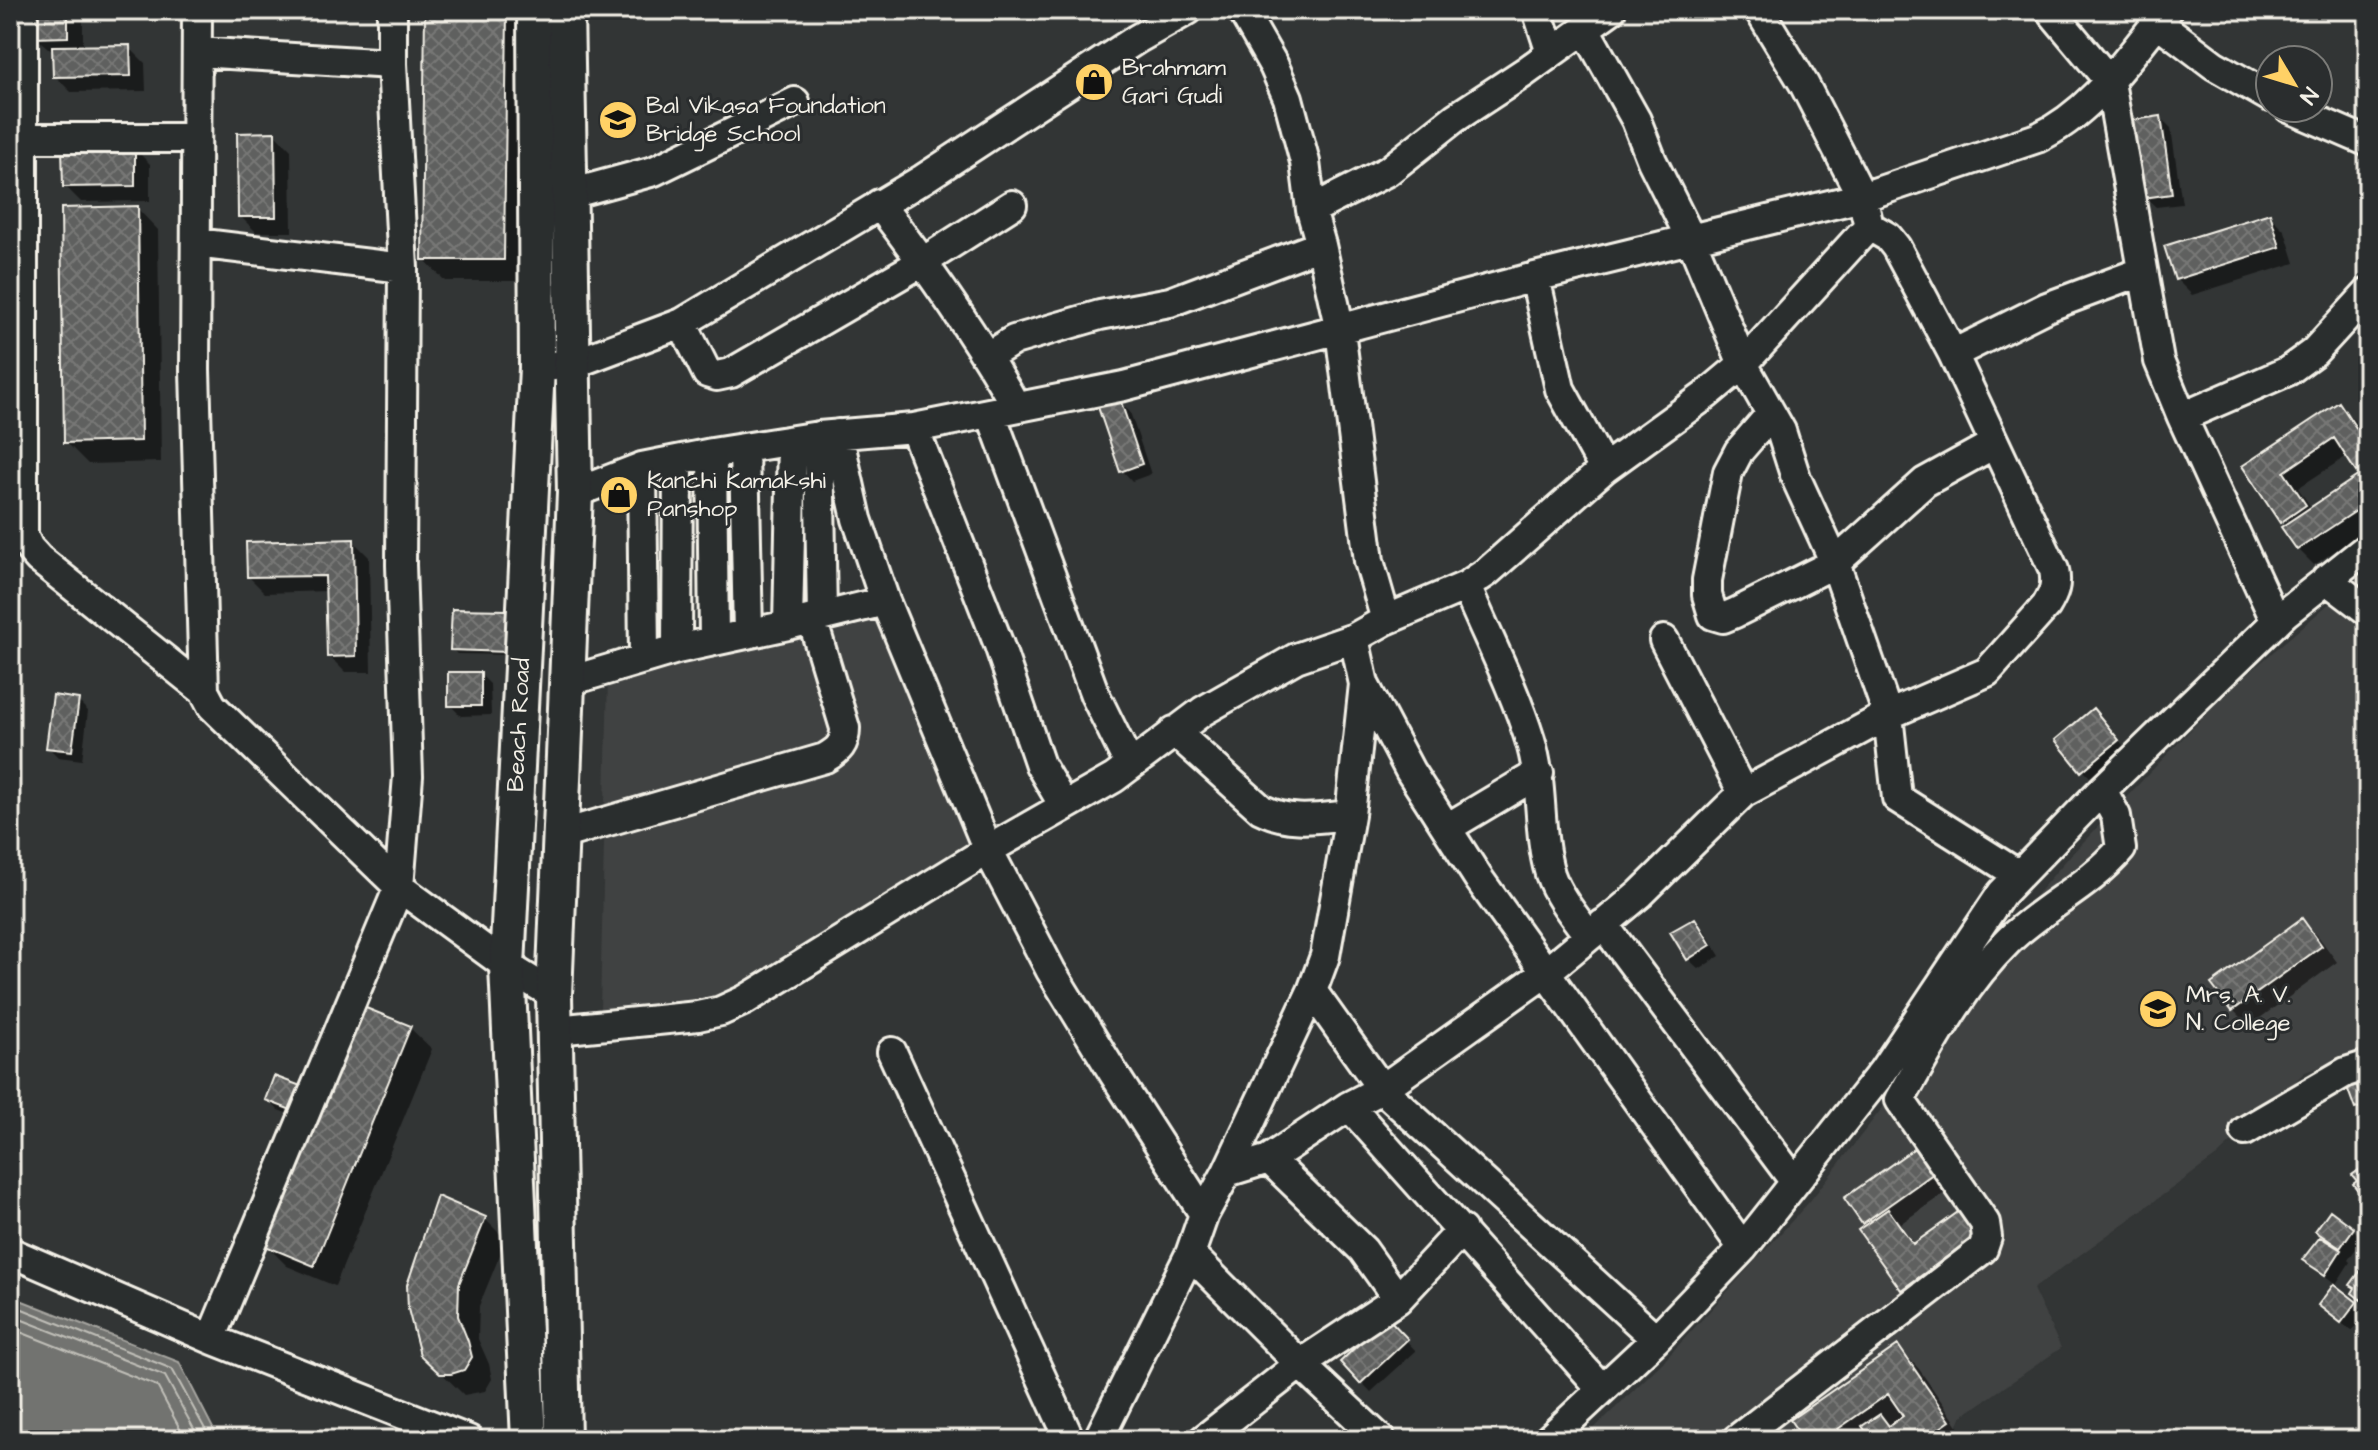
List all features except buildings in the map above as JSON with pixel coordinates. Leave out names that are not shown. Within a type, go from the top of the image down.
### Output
[{"type":"main road","name":"Beach Road","points":[[529,1440],[507,966],[537,368],[535,10]]},
{"type":"main road","name":"Beach Road","points":[[563,1440],[554,995],[575,493],[566,10]]},
{"type":"street","points":[[23,10],[23,535],[29,548],[204,691],[212,706],[399,887],[507,966],[554,995]]},
{"type":"street","points":[[197,10],[195,370],[204,691]]},
{"type":"street","points":[[211,1339],[399,887],[408,776],[401,565],[403,268],[392,10]]},
{"type":"street","points":[[537,368],[573,364],[682,323],[1001,130],[1137,39],[1188,10]]},
{"type":"street","points":[[1242,10],[1274,66],[1288,98],[1305,162],[1311,210],[1340,330],[1369,561],[1386,620]]},
{"type":"street","points":[[1537,10],[1551,53]]},
{"type":"street","points":[[1311,210],[1388,171],[1455,118],[1611,10]]},
{"type":"street","points":[[1227,1172],[1269,1159],[1349,1106],[1382,1089],[1545,973],[1640,894],[1743,793],[1888,715],[1987,672],[2054,594],[2054,570],[1953,354],[1896,247],[1888,237],[1869,226],[1862,197],[1804,84],[1759,10]]},
{"type":"street","points":[[2050,10],[2110,82],[2159,361],[2276,622]]},
{"type":"street","points":[[575,493],[642,467],[712,453],[816,437],[914,428],[1124,386],[1535,277],[1862,197],[2062,127],[2110,82],[2162,16],[2214,65],[2254,88]]},
{"type":"street","points":[[1585,29],[1636,120],[1652,161],[1691,239],[1743,364],[1792,459],[1796,478],[1835,563],[1888,715],[1897,798],[2019,875]]},
{"type":"street","points":[[197,52],[392,64]]},
{"type":"street","points":[[570,194],[654,171],[795,102]]},
{"type":"street","points":[[2326,124],[2368,142]]},
{"type":"street","points":[[22,138],[196,138]]},
{"type":"street","points":[[879,204],[924,261],[988,356],[1095,695],[1130,766]]},
{"type":"street","points":[[682,323],[707,373],[717,376],[731,373],[924,261],[1012,205]]},
{"type":"street","points":[[556,1030],[698,1016],[721,1011],[745,1000],[988,850],[1114,778],[1203,711],[1296,658],[1354,638],[1386,620],[1466,586],[1487,572],[1604,469],[1706,395],[1743,364],[1869,226]]},
{"type":"street","points":[[196,243],[403,268]]},
{"type":"street","points":[[988,356],[1014,340],[1100,315],[1170,302],[1321,245]]},
{"type":"street","points":[[1953,354],[2047,307],[2141,272]]},
{"type":"street","points":[[1535,277],[1560,389],[1604,469]]},
{"type":"street","points":[[2182,417],[2288,371],[2314,352],[2368,293]]},
{"type":"street","points":[[1771,414],[1739,451],[1728,472],[1707,580],[1707,595],[1713,615],[1723,618],[1835,563],[1925,482],[1994,444]]},
{"type":"street","points":[[914,428],[999,645],[1040,765],[1064,806]]},
{"type":"street","points":[[816,437],[857,519],[885,601],[988,850],[1051,971],[1204,1214]]},
{"type":"street","points":[[560,835],[825,758],[838,751],[845,740],[845,728],[808,620],[816,437]]},
{"type":"street","points":[[744,450],[748,633]]},
{"type":"street","points":[[712,453],[714,641]]},
{"type":"street","points":[[677,649],[678,460]]},
{"type":"street","points":[[642,467],[644,657]]},
{"type":"street","points":[[1548,1440],[1656,1339],[1743,1248],[1883,1071],[2002,893],[2102,790],[2276,622],[2368,547]]},
{"type":"street","points":[[2326,579],[2368,611]]},
{"type":"street","points":[[1466,586],[1529,737],[1539,773],[1544,841],[1556,889],[1596,930],[1795,1182]]},
{"type":"street","points":[[566,682],[644,657],[885,601]]},
{"type":"street","points":[[1354,638],[1364,684],[1410,771],[1479,879],[1743,1248]]},
{"type":"street","points":[[1664,640],[1743,793]]},
{"type":"street","points":[[1098,1440],[1190,1254],[1204,1214],[1312,991],[1325,956],[1350,815],[1364,684]]},
{"type":"street","points":[[1174,731],[1261,809],[1277,817],[1295,820],[1350,815]]},
{"type":"street","points":[[1447,828],[1539,773]]},
{"type":"street","points":[[1736,1440],[1983,1249],[1987,1237],[1985,1223],[1900,1100],[1956,1008],[2006,942],[2035,916],[2104,870],[2121,849],[2116,816],[2102,790]]},
{"type":"street","points":[[1312,991],[1382,1089],[1656,1339]]},
{"type":"street","points":[[892,1052],[1070,1440]]},
{"type":"street","points":[[2245,1131],[2346,1072],[2368,1065]]},
{"type":"street","points":[[1349,1106],[1602,1389]]},
{"type":"street","points":[[1269,1159],[1363,1250],[1398,1299]]},
{"type":"street","points":[[1203,1440],[1300,1364],[1398,1299],[1462,1230]]},
{"type":"street","points":[[10,1252],[211,1339],[469,1440]]},
{"type":"street","points":[[1190,1254],[1381,1440]]},
{"type":"shaded area","name":"Mrs. A. V. N. College","points":[[2368,570],[2368,1051],[2305,1072],[2218,1155],[2033,1289],[2061,1348],[1961,1417],[1952,1440],[1582,1440],[1665,1360],[1810,1201],[1890,1098],[1974,967],[2068,858],[2228,691]]},
{"type":"shaded area","points":[[876,615],[974,844],[724,1000],[600,1009],[608,677]]},
{"type":"water","points":[[10,1296],[179,1362],[219,1440],[10,1440]]},
{"type":"place","name":"Brahmam Gari Gudi","points":[[1094,82]]},
{"type":"place","name":"Bal Vikasa Foundation Bridge School","points":[[618,120]]},
{"type":"place","name":"Kanchi Kamakshi Panshop","points":[[619,495]]},
{"type":"place","name":"Mrs. A. V. N. College","points":[[2158,1009]]}]
